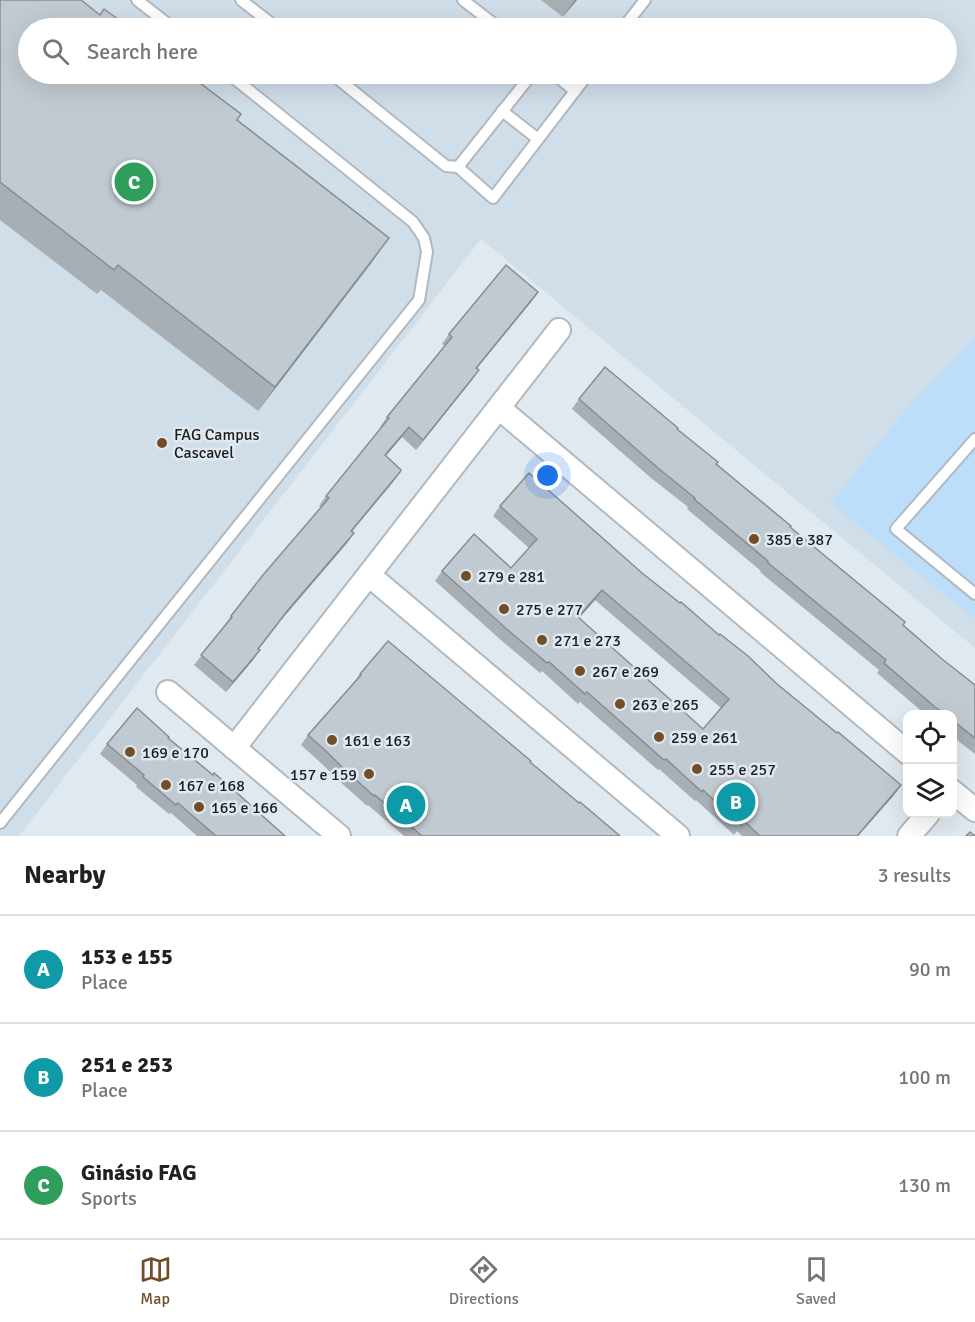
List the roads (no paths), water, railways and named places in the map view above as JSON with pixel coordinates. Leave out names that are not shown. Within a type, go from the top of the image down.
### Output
[{"type":"street","points":[[234,748],[559,330]]},
{"type":"street","points":[[499,408],[903,749]]},
{"type":"street","points":[[369,575],[678,836]]},
{"type":"street","points":[[168,692],[339,836]]},
{"type":"street","points":[[957,795],[975,810]]},
{"type":"street","points":[[909,836],[924,818]]},
{"type":"lane","points":[[137,0],[160,18]]},
{"type":"lane","points":[[463,0],[486,18]]},
{"type":"lane","points":[[631,18],[645,0]]},
{"type":"lane","points":[[247,2],[265,18]]},
{"type":"lane","points":[[0,823],[419,300],[427,252],[424,238],[413,222],[241,84]]},
{"type":"lane","points":[[344,84],[446,166],[458,167],[492,198],[580,84]]},
{"type":"lane","points":[[458,167],[524,84]]},
{"type":"lane","points":[[566,84],[575,91]]},
{"type":"lane","points":[[502,111],[538,139]]},
{"type":"lane","points":[[975,439],[896,529],[975,594]]},
{"type":"place","name":"Ginásio FAG","points":[[134,182]]},
{"type":"place","name":"FAG Campus Cascavel","points":[[162,443]]},
{"type":"place","name":"385 e 387","points":[[754,539]]},
{"type":"place","name":"279 e 281","points":[[466,576]]},
{"type":"place","name":"275 e 277","points":[[504,609]]},
{"type":"place","name":"271 e 273","points":[[542,640]]},
{"type":"place","name":"267 e 269","points":[[580,671]]},
{"type":"place","name":"263 e 265","points":[[620,704]]},
{"type":"place","name":"259 e 261","points":[[659,737]]},
{"type":"place","name":"161 e 163","points":[[332,740]]},
{"type":"place","name":"169 e 170","points":[[130,752]]},
{"type":"place","name":"255 e 257","points":[[697,769]]},
{"type":"place","name":"157 e 159","points":[[369,774]]},
{"type":"place","name":"167 e 168","points":[[166,785]]},
{"type":"place","name":"251 e 253","points":[[736,802]]},
{"type":"place","name":"153 e 155","points":[[406,805]]},
{"type":"place","name":"165 e 166","points":[[199,807]]}]
